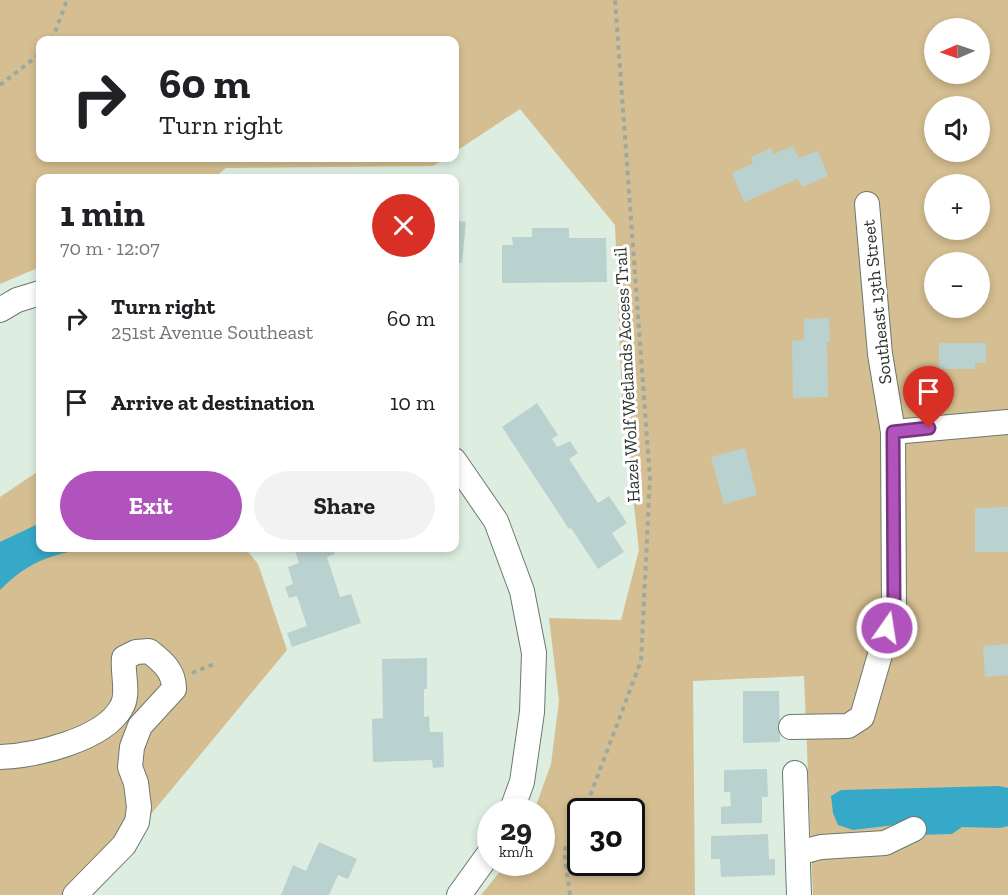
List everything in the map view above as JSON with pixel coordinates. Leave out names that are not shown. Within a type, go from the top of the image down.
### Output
[{"type":"street","name":"Southeast 13th Street","points":[[791,727],[848,726],[862,717],[894,606],[893,432],[880,354],[867,204]]},
{"type":"street","points":[[0,310],[17,300],[36,294]]},
{"type":"street","points":[[893,432],[1008,422]]},
{"type":"street","points":[[459,467],[496,521],[522,591],[534,653],[532,712],[522,782],[516,798]]},
{"type":"street","points":[[0,757],[22,756],[74,742],[103,727],[121,709],[125,696],[124,658],[136,652],[149,651],[169,669],[174,679],[174,689],[140,726],[132,747],[130,767],[136,783],[139,807],[137,822],[124,845],[75,895]]},
{"type":"street","points":[[795,773],[799,895]]},
{"type":"street","points":[[798,853],[821,846],[885,843],[914,829]]},
{"type":"street","points":[[459,895],[477,870]]},
{"type":"path","points":[[54,36],[67,0]]},
{"type":"path","name":"Hazel Wolf Wetlands Access Trail","points":[[589,798],[641,661],[650,479],[615,0]]},
{"type":"path","points":[[0,85],[36,57]]},
{"type":"path","points":[[567,845],[564,851],[567,873]]},
{"type":"path","points":[[567,876],[570,895]]},
{"type":"shaded area","points":[[0,0],[1008,0],[1008,895],[813,895],[804,676],[693,681],[695,895],[481,895],[496,876],[555,876],[555,798],[539,798],[551,764],[559,701],[549,618],[621,620],[639,550],[622,399],[615,225],[520,109],[459,149],[459,36],[36,36],[36,162],[440,162],[433,166],[226,168],[219,174],[36,174],[36,269],[0,284]]},
{"type":"shaded area","points":[[36,473],[36,552],[248,552],[258,564],[287,650],[84,895],[0,895],[0,497]]},
{"type":"water","points":[[36,525],[36,552],[69,552],[44,559],[22,571],[0,590],[0,542]]},
{"type":"water","points":[[999,786],[1008,788],[1008,826],[1000,828],[962,827],[952,834],[918,835],[911,823],[853,830],[838,825],[833,813],[831,796],[841,790]]},
{"type":"building","points":[[793,146],[799,158],[818,151],[828,176],[802,187],[798,179],[744,202],[732,173],[753,163],[751,157],[771,148],[773,154]]},
{"type":"building","points":[[459,221],[466,222],[462,263],[459,263]]},
{"type":"building","points":[[532,228],[569,228],[569,238],[606,238],[607,282],[502,283],[502,245],[513,245],[512,237],[532,237]]},
{"type":"building","points":[[829,318],[828,397],[793,398],[792,341],[804,340],[804,319]]},
{"type":"building","points":[[939,343],[986,343],[986,363],[975,363],[975,369],[939,369]]},
{"type":"building","points":[[537,403],[558,435],[552,439],[557,447],[570,441],[578,453],[569,459],[598,503],[609,496],[627,523],[612,533],[624,552],[598,569],[502,427]]},
{"type":"building","points":[[745,448],[757,495],[724,504],[711,457]]},
{"type":"building","points":[[1008,507],[1008,552],[975,552],[975,508]]},
{"type":"building","points":[[295,552],[334,552],[335,554],[327,557],[340,597],[351,594],[361,623],[292,647],[287,633],[307,626],[297,596],[289,598],[285,587],[293,584],[288,567],[299,563]]},
{"type":"building","points":[[1008,644],[1008,675],[985,677],[983,646]]},
{"type":"building","points":[[427,658],[424,717],[429,716],[430,732],[443,732],[444,767],[433,768],[432,760],[373,762],[372,719],[383,718],[382,659]]},
{"type":"building","points":[[743,691],[779,691],[780,742],[743,743]]},
{"type":"building","points":[[767,769],[768,797],[762,797],[762,823],[721,824],[721,807],[731,806],[730,792],[724,792],[724,770]]},
{"type":"building","points":[[768,834],[769,859],[775,859],[775,875],[721,877],[720,859],[711,859],[711,836]]},
{"type":"building","points":[[319,842],[357,859],[348,879],[338,875],[329,895],[281,895],[293,865],[306,871]]},
{"type":"route","points":[[887,628],[894,606],[893,432],[929,428]]}]
